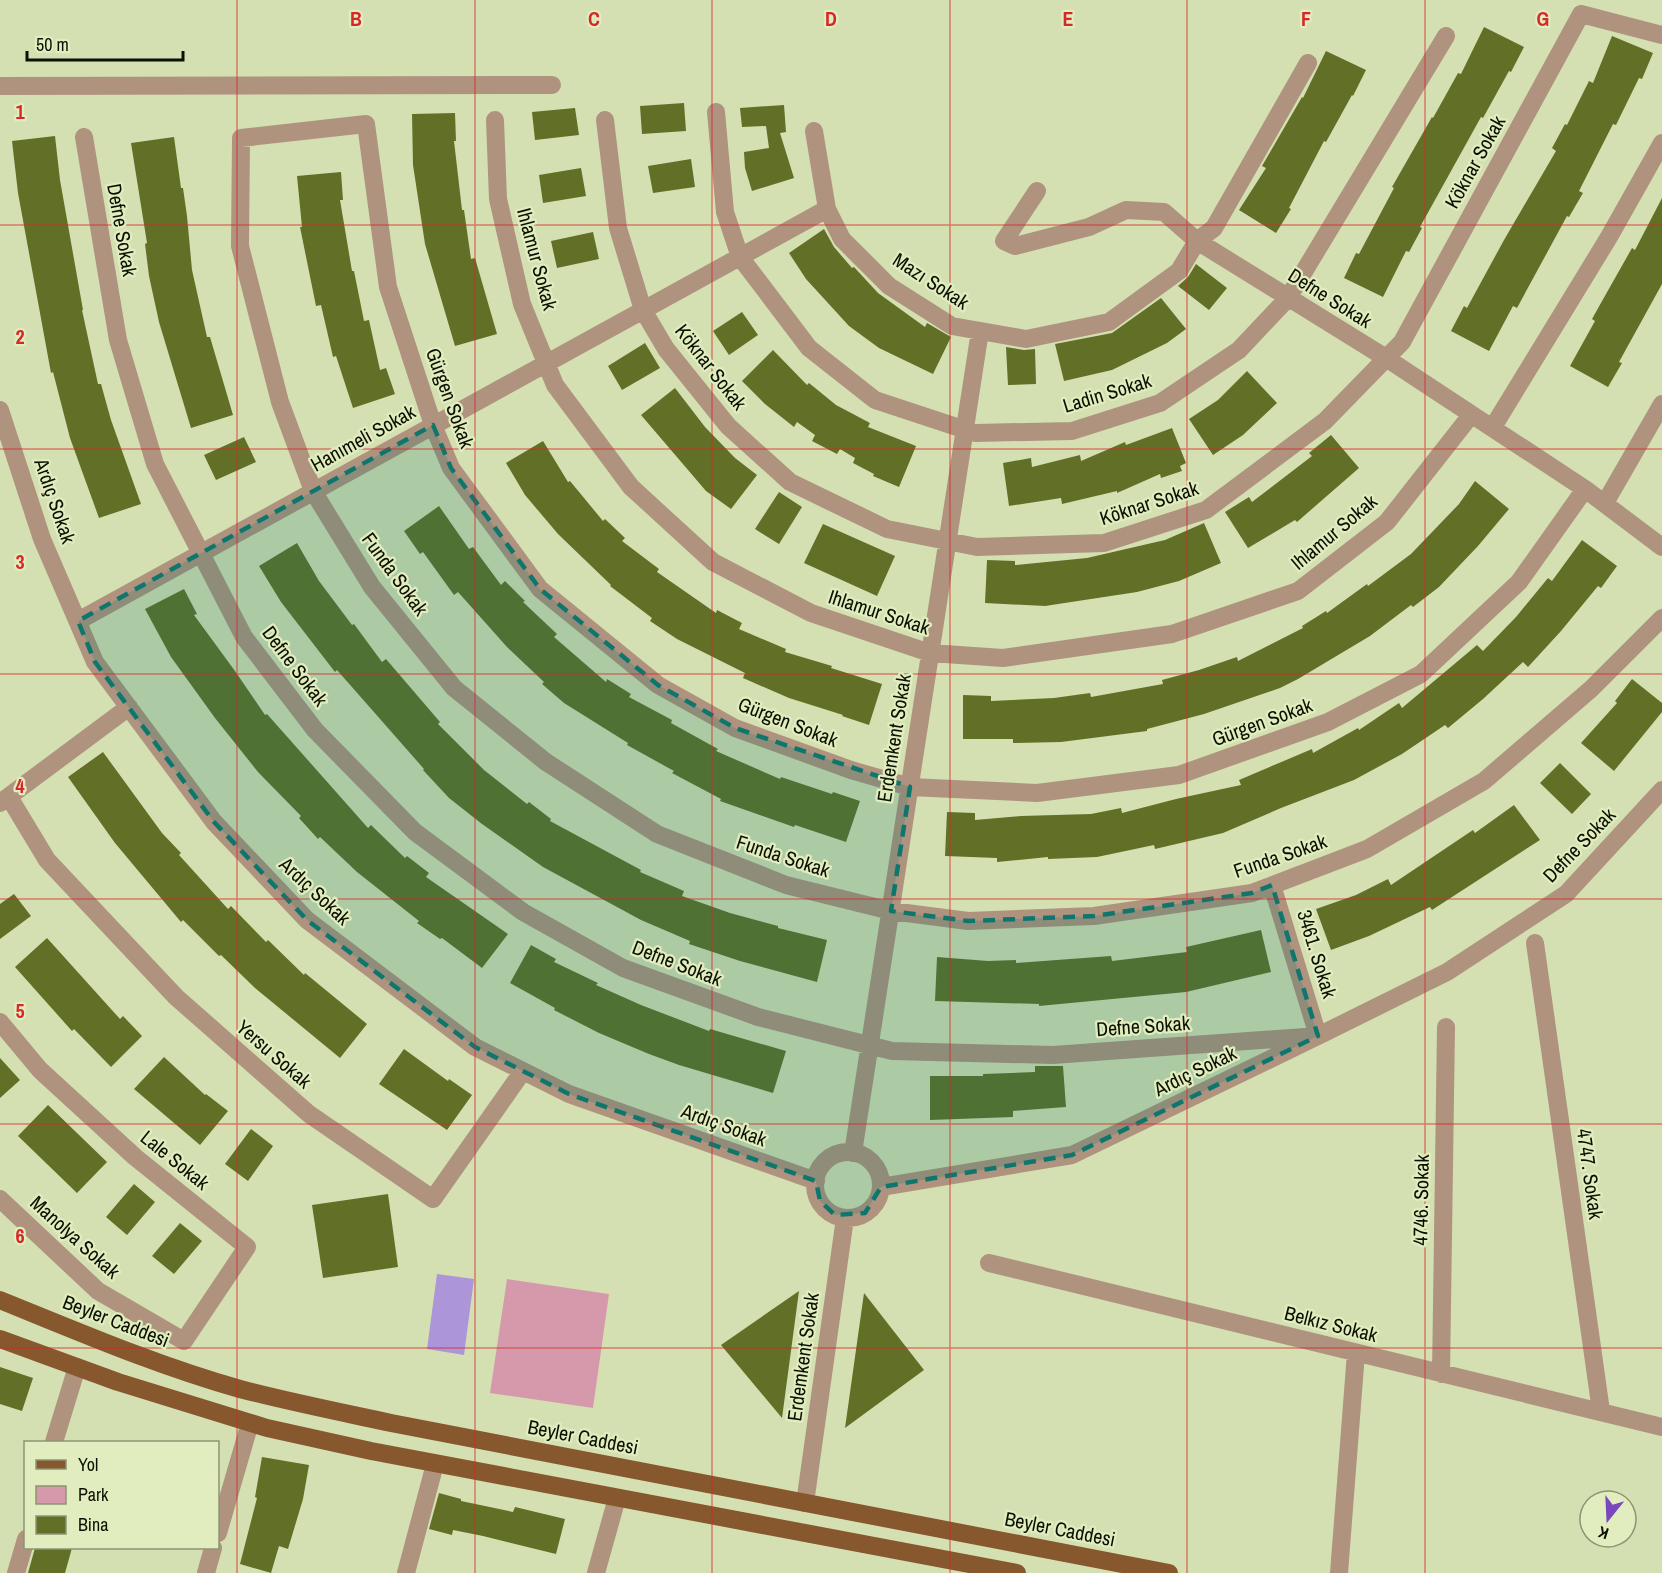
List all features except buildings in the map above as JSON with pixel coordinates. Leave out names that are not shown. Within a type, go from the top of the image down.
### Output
[{"type":"main road","name":"Beyler Caddesi","points":[[0,1300],[162,1364],[239,1388],[391,1423],[1169,1573]]},
{"type":"main road","points":[[0,1339],[118,1382],[250,1423],[348,1446],[1017,1573]]},
{"type":"main road","points":[[617,1498],[624,1468]]},
{"type":"main road","points":[[802,1532],[805,1503]]},
{"type":"street","name":"Köknar Sokak","points":[[605,120],[618,228],[643,310],[666,349],[728,426],[790,482],[887,529],[977,547],[1104,543],[1206,510],[1325,421],[1402,342],[1581,14],[1662,35]]},
{"type":"street","name":"Ladin Sokak","points":[[716,112],[725,212],[740,257],[809,348],[875,400],[975,433],[1072,431],[1160,403],[1239,351],[1288,298],[1446,36]]},
{"type":"street","name":"Mazı Sokak","points":[[813,131],[827,209],[842,239],[890,286],[952,326],[1026,339],[1109,322],[1179,271],[1197,241],[1214,228],[1308,63]]},
{"type":"street","points":[[0,86],[552,85]]},
{"type":"street","name":"Ihlamur Sokak","points":[[495,120],[498,199],[522,304],[555,385],[631,488],[713,562],[811,613],[930,652],[1003,658],[1172,634],[1299,591],[1387,522],[1471,415]]},
{"type":"street","name":"Gürgen Sokak","points":[[241,138],[366,124],[388,287],[433,425],[451,468],[540,589],[658,685],[735,728],[851,770],[910,787],[1037,793],[1179,775],[1328,722],[1421,674],[1519,582],[1585,489]]},
{"type":"street","name":"Defne Sokak","points":[[84,137],[118,340],[155,464],[244,637],[315,730],[415,832],[514,906],[623,968],[758,1017],[892,1051],[1053,1055],[1318,1036],[1447,972],[1566,894],[1662,790]]},
{"type":"street","name":"Funda Sokak","points":[[241,138],[240,246],[280,402],[313,491],[372,587],[454,688],[546,762],[657,834],[786,885],[891,910],[968,921],[1094,916],[1252,893],[1367,849],[1484,781],[1591,689],[1662,618]]},
{"type":"street","points":[[1493,427],[1609,237],[1662,143]]},
{"type":"street","name":"Defne Sokak","points":[[1037,191],[1004,241],[1015,246],[1089,227],[1126,210],[1164,212],[1197,241],[1493,427],[1605,503],[1662,547]]},
{"type":"street","name":"Hanımeli Sokak","points":[[78,621],[827,209]]},
{"type":"street","name":"Erdemkent Sokak","points":[[853,1153],[980,331]]},
{"type":"street","points":[[1605,503],[1662,404]]},
{"type":"street","name":"Ardıç Sokak","points":[[0,410],[42,539],[95,662],[214,822],[307,920],[475,1047],[568,1094],[816,1181]]},
{"type":"street","points":[[5,800],[129,707]]},
{"type":"street","name":"Yersu Sokak","points":[[5,800],[47,860],[176,997],[309,1114],[433,1199],[523,1071]]},
{"type":"street","name":"3461. Sokak","points":[[1272,885],[1318,1036]]},
{"type":"street","name":"4747. Sokak","points":[[1535,943],[1601,1412]]},
{"type":"street","name":"Lale Sokak","points":[[0,1022],[40,1070],[135,1157],[247,1247],[184,1341]]},
{"type":"street","name":"4746. Sokak","points":[[1441,1374],[1446,1027]]},
{"type":"street","name":"Ardıç Sokak","points":[[881,1187],[1072,1155],[1318,1036]]},
{"type":"street","points":[[853,1153],[862,1155],[876,1168],[881,1187],[879,1197],[865,1213],[845,1218],[826,1210],[816,1192],[816,1181],[818,1171],[824,1162],[832,1156],[853,1153]]},
{"type":"street","name":"Manolya Sokak","points":[[0,1198],[98,1291],[184,1341]]},
{"type":"street","name":"Erdemkent Sokak","points":[[805,1503],[845,1218]]},
{"type":"street","name":"Belkız Sokak","points":[[989,1263],[1662,1427]]},
{"type":"street","points":[[1339,1573],[1356,1353]]},
{"type":"street","points":[[55,1441],[77,1367]]},
{"type":"street","points":[[219,1530],[250,1423]]},
{"type":"street","points":[[406,1573],[435,1464]]},
{"type":"street","points":[[596,1573],[617,1498]]},
{"type":"street","points":[[15,1573],[24,1545]]},
{"type":"street","points":[[206,1573],[213,1549]]},
{"type":"highlighted area","points":[[433,425],[451,468],[540,589],[658,685],[735,728],[910,787],[891,911],[968,921],[1094,916],[1252,893],[1272,885],[1318,1036],[1072,1155],[881,1187],[865,1213],[835,1215],[820,1201],[816,1181],[569,1094],[475,1047],[307,920],[214,822],[95,662],[78,621]]},
{"type":"green space","points":[[507,1279],[609,1294],[593,1408],[490,1393]]},
{"type":"shaded area","points":[[437,1274],[474,1279],[464,1355],[427,1349]]}]
